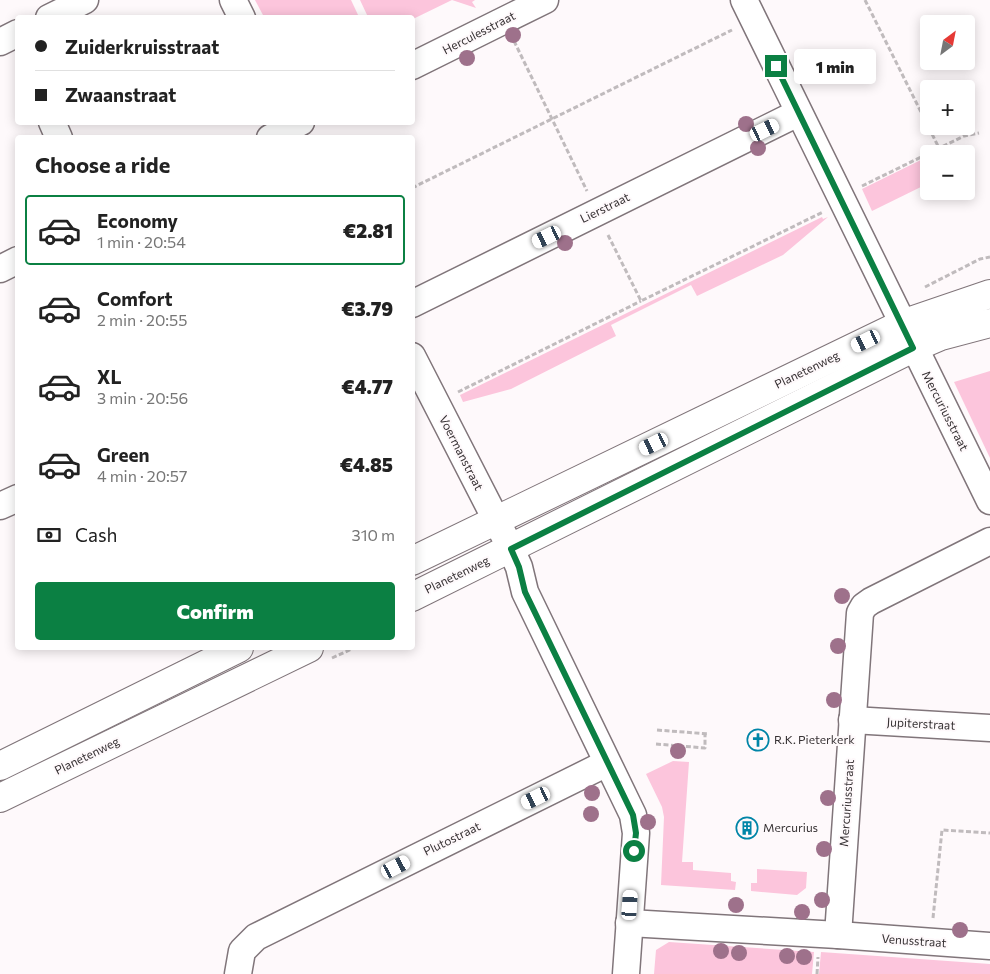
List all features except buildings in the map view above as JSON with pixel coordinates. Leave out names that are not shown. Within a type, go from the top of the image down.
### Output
[{"type":"main road","name":"Planetenweg","points":[[415,561],[902,324],[990,294]]},
{"type":"main road","name":"Planetenweg","points":[[415,596],[913,348],[941,336],[990,323]]},
{"type":"main road","points":[[0,766],[235,650]]},
{"type":"main road","name":"Planetenweg","points":[[0,798],[305,650]]},
{"type":"street","points":[[55,15],[85,0]]},
{"type":"street","points":[[234,0],[241,15]]},
{"type":"street","name":"Herculesstraat","points":[[415,65],[504,21],[532,3]]},
{"type":"street","name":"Mercuriusstraat","points":[[748,10],[990,501]]},
{"type":"street","name":"Lierstraat","points":[[415,303],[798,113]]},
{"type":"street","points":[[278,135],[300,127]]},
{"type":"street","points":[[0,269],[15,262]]},
{"type":"street","name":"Voermanstraat","points":[[415,362],[511,549],[519,567],[525,592],[635,823],[626,974]]},
{"type":"street","points":[[0,506],[15,499]]},
{"type":"street","name":"Mercuriusstraat","points":[[838,935],[858,621],[864,606],[990,541]]},
{"type":"street","name":"Jupiterstraat","points":[[852,720],[990,728]]},
{"type":"street","name":"Plutostraat","points":[[238,974],[242,951],[256,937],[607,763]]},
{"type":"street","points":[[629,923],[838,935]]},
{"type":"street","name":"Venusstraat","points":[[838,935],[990,946]]},
{"type":"path","points":[[865,0],[938,145]]},
{"type":"path","points":[[415,187],[553,119],[748,10]]},
{"type":"path","points":[[504,21],[641,301]]},
{"type":"path","points":[[945,145],[968,134],[979,133]]},
{"type":"path","points":[[436,404],[841,200],[920,158]]},
{"type":"path","points":[[656,744],[704,748],[707,734],[657,730]]},
{"type":"path","points":[[930,942],[942,830],[990,834]]},
{"type":"shaded area","points":[[255,0],[351,0],[358,15],[263,15]]},
{"type":"shaded area","points":[[360,0],[452,0],[415,18],[415,15],[367,15]]},
{"type":"shaded area","points":[[452,0],[475,0],[472,2],[476,8]]},
{"type":"shaded area","points":[[920,160],[920,187],[872,211],[862,189]]},
{"type":"shaded area","points":[[822,217],[823,219],[828,217],[783,255],[697,296],[691,285],[611,325],[616,336],[511,389],[463,402],[460,395]]},
{"type":"shaded area","points":[[990,371],[990,458],[954,382]]},
{"type":"shaded area","points":[[673,761],[689,762],[682,862],[693,862],[693,870],[731,873],[731,881],[736,882],[735,890],[661,885],[664,817],[662,807],[646,774]]},
{"type":"shaded area","points":[[757,869],[807,872],[806,888],[797,895],[751,891],[751,883],[757,883]]},
{"type":"shaded area","points":[[669,942],[814,952],[812,974],[654,974],[656,950]]},
{"type":"shaded area","points":[[821,952],[990,964],[990,974],[819,974]]},
{"type":"place","name":"R.K. Pieterkerk","points":[[758,740]]},
{"type":"place","name":"Mercurius","points":[[747,828]]},
{"type":"route","points":[[634,851],[636,833],[633,815],[525,592],[519,567],[511,549],[913,348],[776,66]]}]
